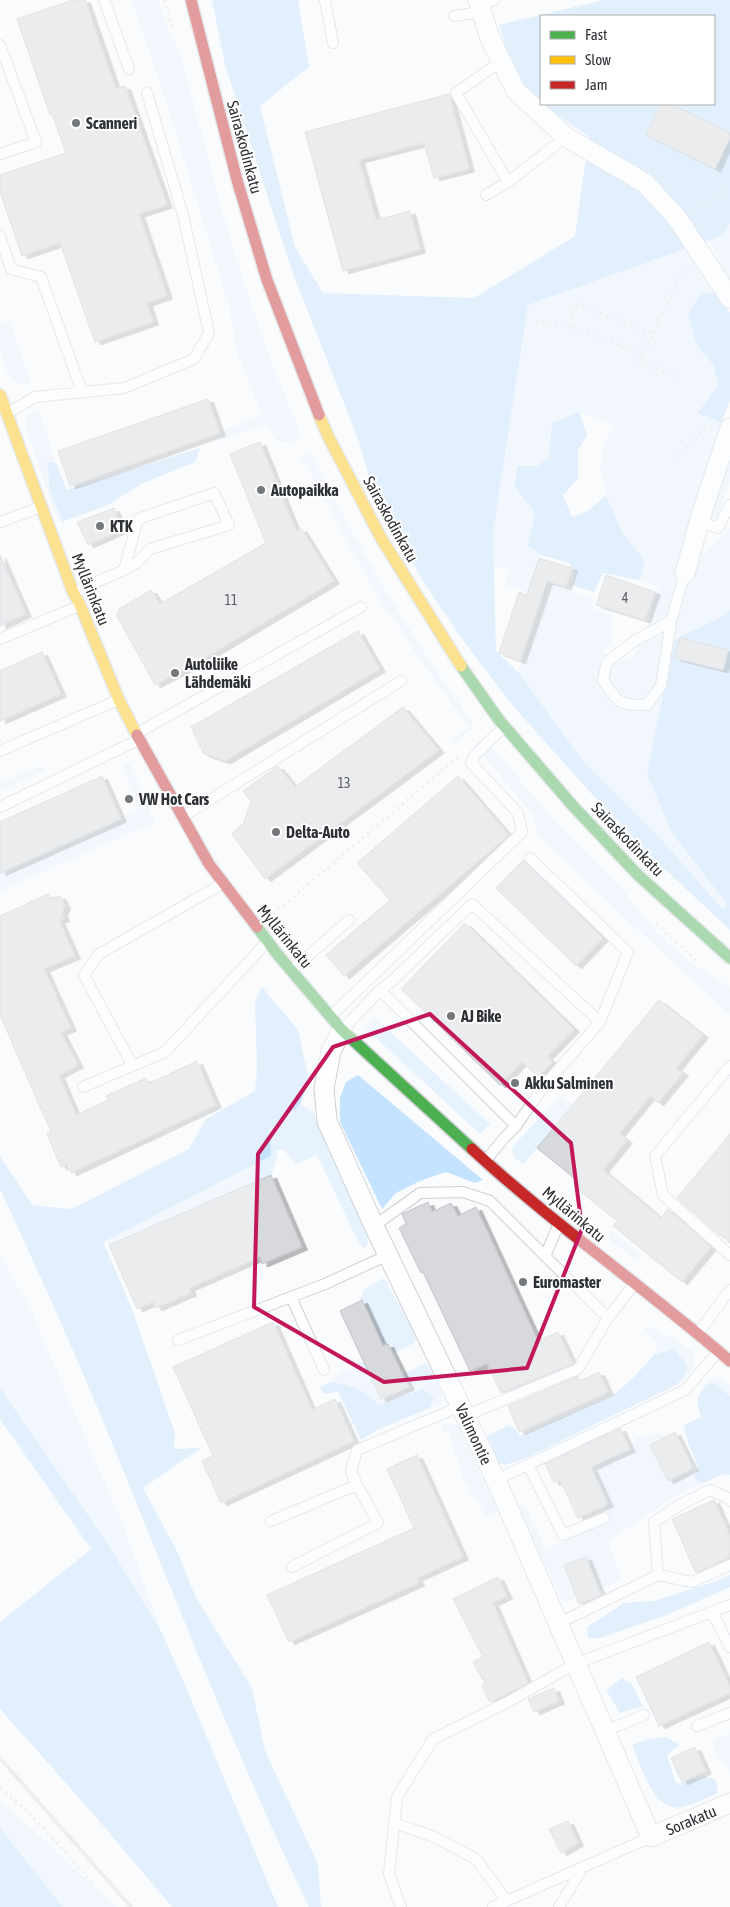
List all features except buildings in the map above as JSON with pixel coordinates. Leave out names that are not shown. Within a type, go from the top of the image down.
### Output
[{"type":"street","name":"Sairaskodinkatu","points":[[190,0],[237,180],[267,280],[328,436],[381,538],[453,655],[505,727],[573,806],[638,875],[730,958]]},
{"type":"street","points":[[483,4],[500,62],[516,90],[566,137],[645,183],[677,218],[730,298]]},
{"type":"street","name":"Myllärinkatu","points":[[1,398],[73,592],[119,700],[137,737],[183,816],[208,864],[257,928],[336,1023],[485,1161],[730,1361]]},
{"type":"street","points":[[685,573],[700,522],[722,427]]},
{"type":"street","name":"Valimontie","points":[[336,1023],[324,1089],[327,1121],[374,1226],[496,1480],[651,1837]]},
{"type":"street","name":"Sorakatu","points":[[651,1837],[730,1803]]},
{"type":"lane","points":[[104,0],[129,69]]},
{"type":"lane","points":[[325,0],[333,43]]},
{"type":"lane","points":[[454,16],[483,4]]},
{"type":"lane","points":[[0,45],[36,142],[0,154]]},
{"type":"lane","points":[[500,62],[456,92],[508,182]]},
{"type":"lane","points":[[7,414],[35,397],[124,388],[194,358],[209,333],[183,215],[147,94]]},
{"type":"lane","points":[[486,196],[508,182],[566,137]]},
{"type":"lane","points":[[0,236],[11,269],[41,277],[82,392]]},
{"type":"lane","points":[[73,592],[124,570],[138,562],[150,549],[230,524],[214,493],[138,519],[124,570]]},
{"type":"lane","points":[[700,522],[718,528],[730,505]]},
{"type":"lane","points":[[0,522],[42,506]]},
{"type":"lane","points":[[671,621],[636,640],[607,662],[603,680],[616,699],[630,706],[647,705],[661,686],[671,621],[685,573]]},
{"type":"lane","points":[[0,639],[80,605]]},
{"type":"lane","points":[[0,807],[137,737],[361,607]]},
{"type":"lane","points":[[183,816],[401,681]]},
{"type":"lane","points":[[0,751],[119,700]]},
{"type":"lane","points":[[336,1023],[522,832],[518,813],[471,763],[476,754],[505,727]]},
{"type":"lane","points":[[485,1161],[516,1126],[544,1086],[600,1022],[628,952],[530,858]]},
{"type":"lane","points":[[132,1065],[84,975],[99,954],[223,883]]},
{"type":"lane","points":[[336,1023],[393,980],[472,904],[600,1022]]},
{"type":"lane","points":[[291,970],[349,920]]},
{"type":"lane","points":[[83,1087],[165,1052],[268,941]]},
{"type":"lane","points":[[380,990],[516,1126]]},
{"type":"lane","points":[[730,1066],[655,1156],[663,1195],[730,1255]]},
{"type":"lane","points":[[374,1226],[420,1194],[463,1192],[490,1201],[608,1318]]},
{"type":"lane","points":[[545,1256],[559,1223]]},
{"type":"lane","points":[[178,1340],[325,1284],[388,1255]]},
{"type":"lane","points":[[292,1567],[378,1523],[357,1486],[351,1471],[357,1450],[578,1369],[608,1318],[634,1284]]},
{"type":"lane","points":[[698,1333],[730,1290]]},
{"type":"lane","points":[[290,1297],[324,1370]]},
{"type":"lane","points":[[496,1480],[685,1390],[718,1352]]},
{"type":"lane","points":[[528,1465],[563,1535],[604,1518]]},
{"type":"lane","points":[[271,1521],[357,1486]]},
{"type":"lane","points":[[658,1575],[654,1522],[678,1506],[710,1490],[728,1498],[730,1501]]},
{"type":"lane","points":[[557,1624],[658,1575],[692,1582],[730,1565]]},
{"type":"lane","points":[[401,1907],[389,1874],[397,1797],[434,1739],[508,1702],[575,1664],[730,1605]]},
{"type":"lane","points":[[712,1612],[730,1647]]},
{"type":"lane","points":[[697,1726],[730,1713]]},
{"type":"lane","points":[[604,1732],[644,1715]]},
{"type":"lane","points":[[394,1823],[432,1836],[476,1859],[507,1901]]},
{"type":"lane","points":[[493,1907],[651,1837]]},
{"type":"lane","points":[[559,1907],[583,1867]]},
{"type":"path","points":[[677,218],[719,196],[730,186]]},
{"type":"path","points":[[676,377],[640,362],[688,258],[699,252]]},
{"type":"path","points":[[570,326],[574,303],[653,334]]},
{"type":"path","points":[[536,322],[570,326],[643,355]]},
{"type":"path","points":[[677,457],[705,428],[722,427]]},
{"type":"path","points":[[257,928],[464,752]]},
{"type":"path","points":[[0,1788],[27,1811],[92,1882]]},
{"type":"highlighted area","points":[[430,1014],[571,1143],[582,1229],[527,1368],[384,1382],[254,1307],[258,1154],[333,1047]]},
{"type":"shaded area","points":[[131,0],[159,0],[166,25],[182,57],[215,187],[242,277],[267,350],[302,437],[293,443],[277,442],[266,424],[216,442],[223,431],[261,414],[236,349],[230,309],[161,86]]},
{"type":"shaded area","points":[[212,0],[298,0],[309,67],[260,106],[295,247],[323,293],[474,298],[575,236],[589,137],[543,105],[715,105],[715,15],[541,15],[604,0],[730,0],[730,223],[722,236],[528,305],[493,533],[496,651],[518,672],[584,762],[660,838],[723,910],[727,904],[672,833],[647,774],[674,640],[723,616],[730,610],[730,930],[654,859],[589,791],[514,707],[467,646],[426,586],[393,530],[371,485],[360,444],[292,271],[225,65]]},
{"type":"shaded area","points":[[540,15],[540,102],[517,86],[499,25]]},
{"type":"shaded area","points":[[671,222],[718,294],[696,344],[714,366],[718,385],[697,414],[709,417],[721,424],[684,547],[706,553],[730,528],[730,610],[723,616],[672,833],[727,904],[723,910],[660,838],[584,762],[518,672],[544,598],[504,584],[509,570],[493,565],[493,532],[528,305],[667,256]],"holes":[[[579,412],[614,426],[604,443],[600,469],[606,495],[622,532],[645,561],[640,580],[658,587],[649,621],[634,656],[616,662],[602,652],[611,641],[612,614],[593,608],[593,598],[539,579],[540,555],[528,546],[535,513],[518,466],[537,466],[549,458],[552,423]]]},
{"type":"shaded area","points":[[730,223],[730,281],[709,241],[722,236]]},
{"type":"shaded area","points":[[701,293],[718,294],[730,313],[730,400],[721,424],[709,417],[697,414],[718,385],[714,366],[696,344],[688,314]]},
{"type":"shaded area","points":[[10,321],[32,385],[21,384],[14,380],[4,364],[0,344],[0,323]]},
{"type":"shaded area","points":[[39,408],[55,462],[47,462],[50,491],[62,522],[57,518],[25,427],[28,415]]},
{"type":"shaded area","points":[[579,412],[587,435],[578,450],[578,479],[563,495],[572,517],[588,511],[606,495],[622,532],[645,561],[640,580],[603,573],[594,592],[572,585],[575,574],[570,563],[540,555],[528,546],[535,513],[515,487],[517,466],[537,466],[549,458],[552,423]]},
{"type":"shaded area","points":[[730,445],[730,480],[718,517],[711,518],[708,514]]},
{"type":"shaded area","points":[[200,448],[195,462],[141,484],[108,505],[62,522],[50,491],[47,462],[56,463],[67,490]]},
{"type":"shaded area","points":[[311,452],[347,522],[386,591],[428,658],[473,723],[472,729],[452,744],[451,742],[469,727],[420,660],[396,621],[384,609],[301,456]]},
{"type":"shaded area","points":[[484,740],[555,821],[623,890],[657,933],[696,966],[730,987],[730,1014],[538,836],[534,816],[475,745]]},
{"type":"shaded area","points":[[129,762],[155,822],[0,891],[0,873],[140,809],[122,767]]},
{"type":"shaded area","points":[[41,765],[44,771],[0,791],[0,783]]},
{"type":"shaded area","points":[[262,987],[298,1030],[309,1080],[300,1104],[270,1130],[271,1156],[103,1242],[132,1309],[175,1433],[174,1449],[201,1448],[143,1488],[177,1551],[196,1598],[252,1688],[265,1751],[318,1864],[321,1907],[309,1907],[283,1852],[210,1683],[89,1388],[46,1288],[0,1189],[0,1156],[32,1205],[72,1209],[189,1149],[206,1119],[255,1091],[257,1068],[255,1001]]},
{"type":"shaded area","points":[[373,1016],[490,1124],[480,1134],[364,1027]]},
{"type":"shaded area","points":[[358,1075],[483,1180],[475,1183],[446,1172],[420,1181],[396,1193],[382,1209],[340,1122],[340,1098],[346,1082]]},
{"type":"shaded area","points":[[559,1094],[572,1105],[524,1164],[517,1160],[512,1152],[514,1145],[558,1099]]},
{"type":"shaded area","points":[[300,1104],[313,1112],[368,1233],[367,1246],[363,1248],[357,1239],[317,1155],[296,1164],[283,1149],[276,1151],[277,1158],[271,1175],[109,1245],[103,1242],[271,1156],[270,1130]]},
{"type":"shaded area","points":[[611,1231],[640,1253],[635,1260],[607,1237]]},
{"type":"shaded area","points":[[0,1253],[32,1313],[124,1527],[161,1631],[106,1541],[0,1388]]},
{"type":"shaded area","points":[[384,1278],[416,1336],[414,1343],[393,1353],[389,1344],[383,1346],[362,1301],[360,1301],[363,1290]]},
{"type":"shaded area","points":[[652,1326],[662,1333],[673,1337],[693,1352],[694,1363],[692,1371],[678,1384],[688,1369],[674,1349],[654,1355],[657,1343],[644,1329]]},
{"type":"shaded area","points":[[674,1349],[688,1369],[678,1384],[524,1459],[505,1465],[498,1462],[487,1436],[509,1425],[520,1436],[613,1395],[630,1381],[654,1355]]},
{"type":"shaded area","points":[[363,1361],[381,1399],[408,1387],[403,1374],[426,1363],[437,1382],[442,1403],[438,1407],[430,1408],[434,1398],[423,1389],[378,1405],[369,1395],[357,1388],[330,1382],[331,1378]]},
{"type":"shaded area","points":[[710,1378],[724,1379],[730,1384],[730,1396],[712,1382],[699,1391]]},
{"type":"shaded area","points":[[330,1382],[344,1384],[357,1389],[369,1395],[378,1405],[423,1389],[434,1398],[430,1408],[377,1430],[361,1440],[338,1392],[324,1394],[320,1387]]},
{"type":"shaded area","points":[[712,1382],[730,1396],[730,1475],[724,1474],[703,1483],[694,1479],[698,1466],[688,1443],[684,1425],[701,1417],[698,1397]]},
{"type":"shaded area","points":[[0,1388],[106,1541],[161,1631],[278,1907],[172,1907],[95,1816],[0,1709],[0,1622],[91,1549],[0,1419]]},
{"type":"shaded area","points":[[443,1422],[458,1426],[498,1511],[486,1517],[464,1480],[449,1434],[441,1429]]},
{"type":"shaded area","points":[[657,1433],[667,1437],[650,1446],[668,1481],[693,1468],[694,1478],[703,1483],[677,1495],[608,1541],[621,1575],[615,1583],[601,1589],[589,1573],[581,1582],[575,1598],[563,1602],[517,1505],[526,1507],[546,1549],[610,1519],[604,1506],[608,1504],[591,1467],[630,1449],[636,1438]]},
{"type":"shaded area","points":[[730,1575],[730,1587],[664,1616],[600,1638],[588,1638],[587,1627],[624,1603],[654,1601]]},
{"type":"shaded area","points":[[622,1678],[631,1683],[643,1706],[620,1713],[606,1690]]},
{"type":"shaded area","points":[[730,1733],[730,1772],[714,1748],[713,1740]]},
{"type":"shaded area","points":[[667,1737],[679,1745],[667,1755],[676,1784],[704,1776],[716,1780],[718,1793],[682,1807],[672,1807],[663,1803],[644,1775],[632,1745],[649,1739]]},
{"type":"shaded area","points":[[0,1800],[117,1907],[63,1907],[0,1828]]},
{"type":"shaded area","points":[[0,1828],[63,1907],[0,1907]]},
{"type":"railway","points":[[0,1758],[131,1907]]},
{"type":"traffic: fast","points":[[461,666],[499,720],[573,806],[638,875],[730,958]]},
{"type":"traffic: fast","points":[[257,927],[278,955],[342,1030],[472,1149]]},
{"type":"traffic: slow","points":[[0,395],[73,592],[119,700],[137,735]]},
{"type":"traffic: slow","points":[[319,415],[381,538],[461,666]]},
{"type":"traffic: jam","points":[[191,0],[237,180],[267,280],[319,415]]},
{"type":"traffic: jam","points":[[137,735],[209,864],[257,927]]},
{"type":"traffic: jam","points":[[472,1149],[535,1204],[730,1361]]},
{"type":"place","name":"Scanneri","points":[[76,123]]},
{"type":"place","name":"Autopaikka","points":[[261,490]]},
{"type":"place","name":"KTK","points":[[100,526]]},
{"type":"place","name":"Autoliike Lähdemäki","points":[[175,673]]},
{"type":"place","name":"VW Hot Cars","points":[[129,799]]},
{"type":"place","name":"Delta-Auto","points":[[276,832]]},
{"type":"place","name":"AJ Bike","points":[[451,1016]]},
{"type":"place","name":"Akku Salminen","points":[[515,1083]]},
{"type":"place","name":"Euromaster","points":[[523,1282]]}]
